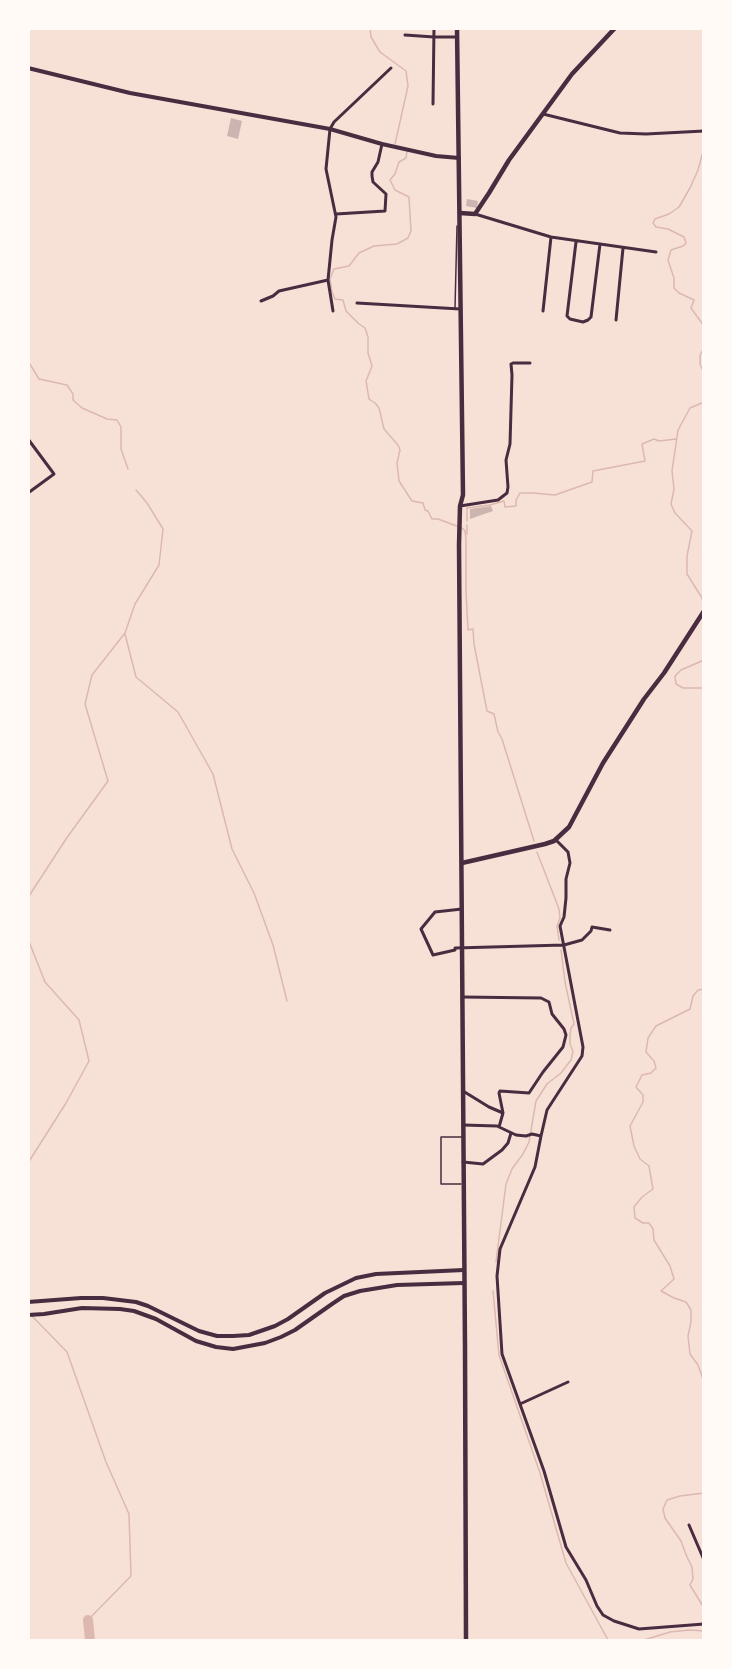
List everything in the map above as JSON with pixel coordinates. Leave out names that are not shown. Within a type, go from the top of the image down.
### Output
[{"type":"main road","points":[[457,28],[460,158],[457,309],[463,495],[460,506],[459,536],[466,1641]]},
{"type":"main road","points":[[460,213],[475,214],[508,160],[572,74],[615,28]]},
{"type":"main road","points":[[462,863],[539,846],[555,839],[569,827],[603,763],[704,611]]},
{"type":"street","points":[[433,104],[434,28]]},
{"type":"street","points":[[405,35],[457,37]]},
{"type":"street","points":[[28,68],[130,93],[330,129],[382,144],[436,156],[460,158]]},
{"type":"street","points":[[333,311],[328,280],[336,214],[326,169],[330,129],[334,122],[391,68]]},
{"type":"street","points":[[543,114],[620,133],[704,131]]},
{"type":"street","points":[[336,214],[385,211],[386,194],[375,185],[372,176],[382,144]]},
{"type":"street","points":[[475,214],[551,237],[656,252]]},
{"type":"street","points":[[543,311],[551,237]]},
{"type":"street","points":[[577,241],[567,315],[570,319],[583,322],[591,317],[600,244]]},
{"type":"street","points":[[616,320],[623,248]]},
{"type":"street","points":[[261,301],[273,297],[279,291],[328,280]]},
{"type":"street","points":[[357,303],[457,309]]},
{"type":"street","points":[[460,506],[498,500],[507,493],[506,460],[510,444],[511,364],[530,363]]},
{"type":"street","points":[[28,439],[54,474],[28,493]]},
{"type":"street","points":[[555,839],[567,852],[570,863],[566,879],[564,917],[560,926],[583,1047],[582,1056],[547,1110],[535,1167],[500,1249],[496,1276],[502,1354],[544,1471],[566,1547],[603,1615],[614,1622],[639,1629],[704,1624]]},
{"type":"street","points":[[462,909],[435,912],[422,929],[433,954],[462,947],[564,945],[585,938],[592,927],[610,930]]},
{"type":"street","points":[[462,997],[541,998],[549,1002],[552,1014],[566,1035],[563,1047],[529,1093],[500,1091],[503,1113],[499,1127]]},
{"type":"street","points":[[463,1091],[503,1113]]},
{"type":"street","points":[[463,1125],[499,1127],[511,1133],[541,1136]]},
{"type":"street","points":[[463,1162],[483,1164],[502,1150],[508,1143],[511,1133]]},
{"type":"street","points":[[31,1302],[81,1298],[121,1300],[148,1306],[199,1331],[217,1336],[249,1335],[288,1319],[325,1293],[356,1278],[376,1274],[464,1270]]},
{"type":"street","points":[[28,1315],[82,1308],[120,1309],[146,1314],[196,1341],[233,1349],[265,1343],[296,1330],[344,1296],[360,1291],[397,1285],[464,1283]]},
{"type":"street","points":[[176,1331],[181,1322]]},
{"type":"street","points":[[520,1404],[568,1382]]},
{"type":"street","points":[[690,1526],[704,1560]]},
{"type":"lane","points":[[463,1137],[441,1137],[441,1184],[463,1184]]},
{"type":"building","points":[[231,118],[242,121],[238,139],[227,136]]},
{"type":"building","points":[[467,199],[478,201],[477,208],[466,206]]},
{"type":"building","points":[[491,506],[493,511],[470,519],[470,509]]},
{"type":"waterway","points":[[370,28],[371,37],[380,52],[406,71],[408,86],[395,144]]},
{"type":"waterway","points":[[704,148],[698,170],[679,207],[655,219],[653,223],[656,227],[668,229],[684,237],[686,243],[671,250],[668,260],[674,278],[674,288],[694,300],[691,308],[704,326]]},
{"type":"waterway","points":[[407,151],[406,158],[399,162],[390,180],[395,190],[409,197],[411,231],[408,238],[397,244],[374,246],[359,253],[349,266],[334,269],[330,279],[335,299],[343,300],[346,311],[365,328],[372,366],[366,381],[369,399],[379,408],[384,429],[400,450],[397,463],[399,481],[412,501],[423,503],[432,519],[462,528],[466,539]]},
{"type":"waterway","points":[[704,348],[700,355],[700,364],[704,373]]},
{"type":"waterway","points":[[28,361],[39,379],[67,385],[73,394],[73,400],[82,408],[107,419],[117,420],[121,427],[121,449],[128,469]]},
{"type":"waterway","points":[[703,602],[687,574],[687,556],[692,531],[675,513],[671,504],[674,489],[672,471],[678,430],[690,408],[704,402]]},
{"type":"waterway","points":[[467,521],[467,508],[504,501],[505,507],[516,506],[520,493],[555,495],[592,482],[593,471],[645,461],[642,444],[654,439],[659,441],[676,439]]},
{"type":"waterway","points":[[28,903],[29,896],[66,839],[108,781],[85,704],[92,675],[125,633],[135,604],[159,565],[163,529],[136,490]]},
{"type":"waterway","points":[[467,525],[467,534]]},
{"type":"waterway","points":[[466,539],[468,630],[473,629],[487,711],[494,714],[534,841]]},
{"type":"waterway","points":[[125,634],[136,677],[178,712],[213,774],[232,849],[254,893],[273,945],[287,1001]]},
{"type":"waterway","points":[[704,660],[681,670],[675,676],[676,684],[683,688],[704,688]]},
{"type":"waterway","points":[[537,852],[559,909],[560,918],[557,926],[559,940]]},
{"type":"waterway","points":[[28,939],[45,982],[79,1020],[89,1061],[66,1103],[28,1163]]},
{"type":"waterway","points":[[496,1262],[506,1184],[512,1169],[529,1142],[536,1101],[547,1084],[561,1073],[571,1060],[573,1051],[570,1035],[574,1024],[561,950]]},
{"type":"waterway","points":[[704,989],[698,990],[693,996],[690,1009],[656,1026],[648,1038],[646,1052],[654,1061],[656,1068],[651,1073],[642,1075],[636,1087],[643,1095],[643,1102],[630,1126],[634,1146],[640,1159],[649,1166],[653,1189],[634,1207],[635,1218],[643,1223],[649,1223],[653,1229],[654,1240],[670,1266],[674,1279],[661,1291],[686,1302],[691,1310],[688,1336],[690,1354],[698,1365],[704,1382]]},
{"type":"waterway","points":[[493,1291],[499,1355],[540,1473],[566,1563],[608,1640]]},
{"type":"waterway","points":[[32,1316],[67,1352],[106,1462],[129,1514],[131,1576],[88,1620]]},
{"type":"waterway","points":[[704,1493],[667,1500],[663,1509],[665,1518],[681,1541],[692,1567],[693,1579],[690,1585],[704,1608]]},
{"type":"waterway","points":[[88,1620],[90,1640]]},
{"type":"waterway","points":[[644,1640],[670,1632],[704,1631]]}]
